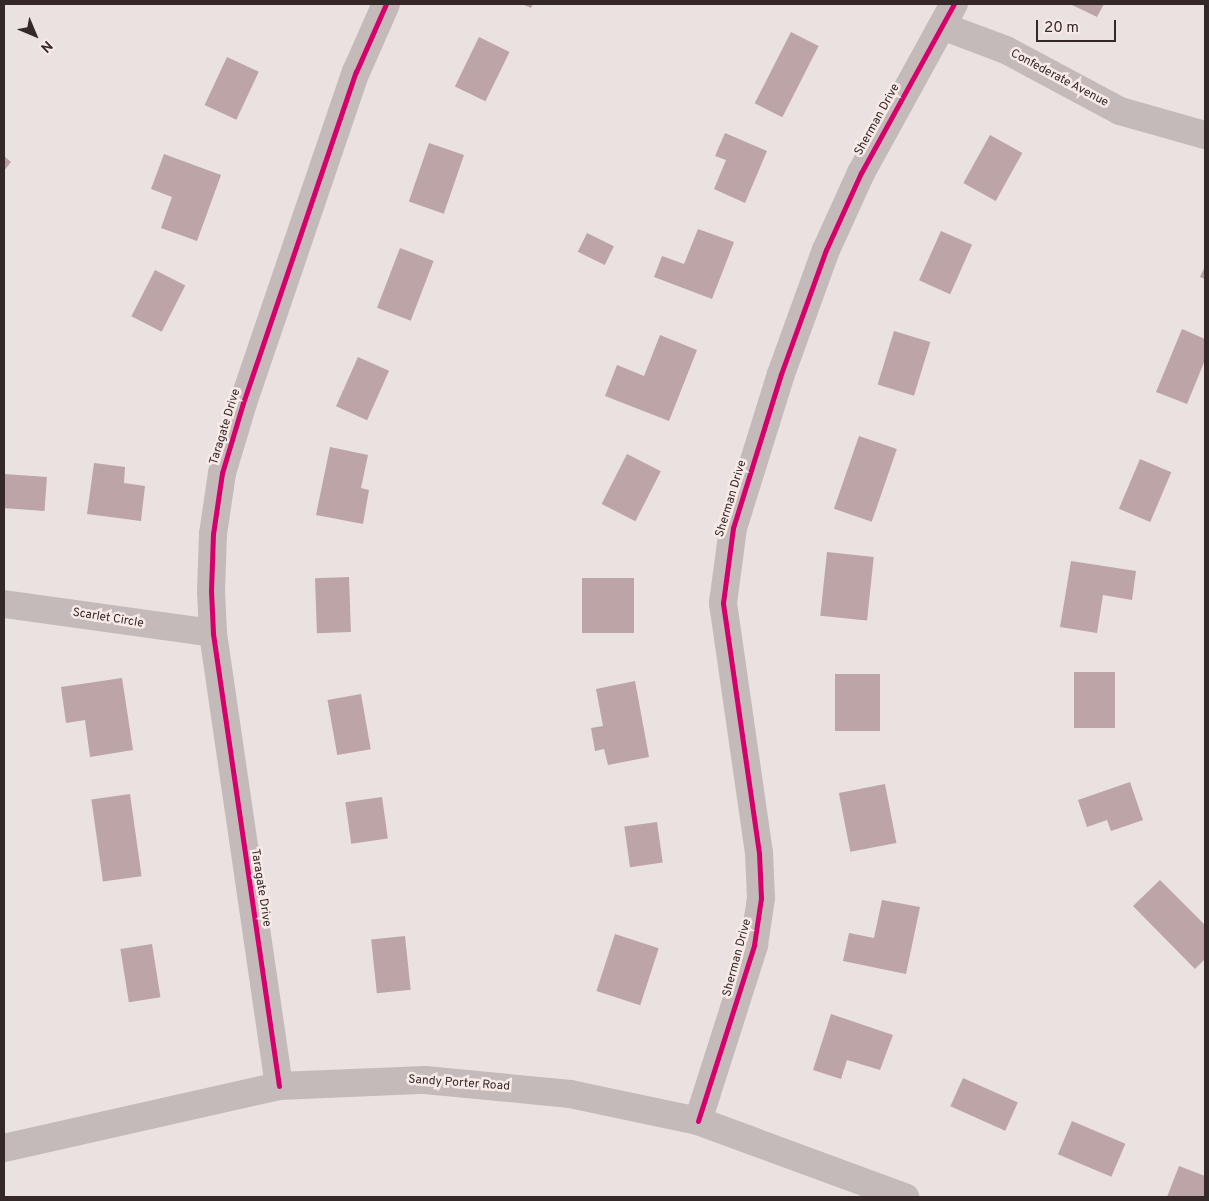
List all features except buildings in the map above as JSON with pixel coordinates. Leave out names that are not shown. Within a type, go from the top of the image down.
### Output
[{"type":"street","name":"Taragate Drive","points":[[279,1086],[213,632],[211,591],[213,534],[222,473],[356,72],[386,4]]},
{"type":"street","name":"Confederate Avenue","points":[[948,15],[1006,50],[1120,111],[1205,135]]},
{"type":"street","name":"Sherman Drive","points":[[698,1121],[754,945],[761,898],[759,853],[723,603],[728,550],[781,374],[826,250],[861,173],[948,15]]},
{"type":"street","name":"Scarlet Circle","points":[[4,604],[213,632]]},
{"type":"street","name":"Sandy Porter Road","points":[[4,1148],[279,1086],[425,1080],[570,1094],[698,1121],[905,1197]]},
{"type":"cycle path","points":[[279,1086],[213,633],[211,591],[213,534],[222,473],[243,403],[356,72],[386,4]]},
{"type":"cycle path","points":[[698,1121],[754,945],[761,898],[759,853],[723,603],[733,528],[781,374],[826,250],[861,173],[954,4]]}]
